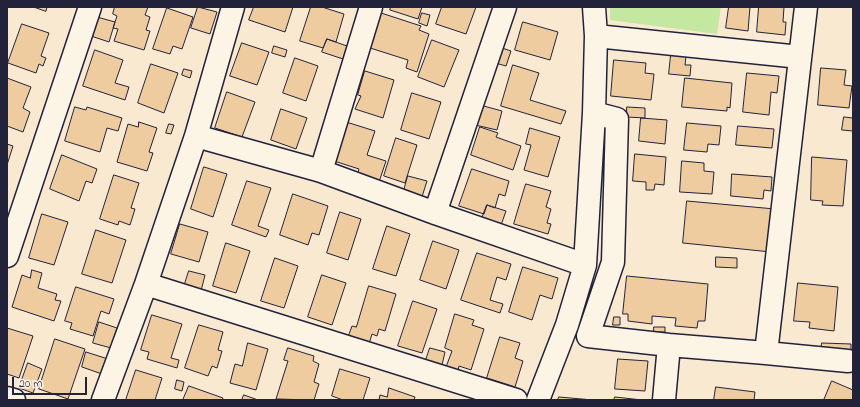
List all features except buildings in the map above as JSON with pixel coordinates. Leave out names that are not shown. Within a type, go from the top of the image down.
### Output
[{"type":"street","points":[[7,256],[90,7]]},
{"type":"street","points":[[103,400],[146,284],[196,136],[233,7]]},
{"type":"street","points":[[321,171],[372,7]]},
{"type":"street","points":[[435,213],[505,7]]},
{"type":"street","points":[[538,400],[566,325],[584,265],[594,113],[596,36],[594,7]]},
{"type":"street","points":[[766,353],[806,7]]},
{"type":"street","points":[[596,36],[800,57]]},
{"type":"street","points":[[594,113],[617,119],[617,127],[613,262],[588,336],[848,361]]},
{"type":"street","points":[[196,136],[321,171],[584,265]]},
{"type":"street","points":[[146,284],[516,400]]},
{"type":"street","points":[[664,400],[670,345]]},
{"type":"street","points":[[7,398],[14,400]]},
{"type":"green space","points":[[610,7],[721,7],[717,34],[610,20]]}]
